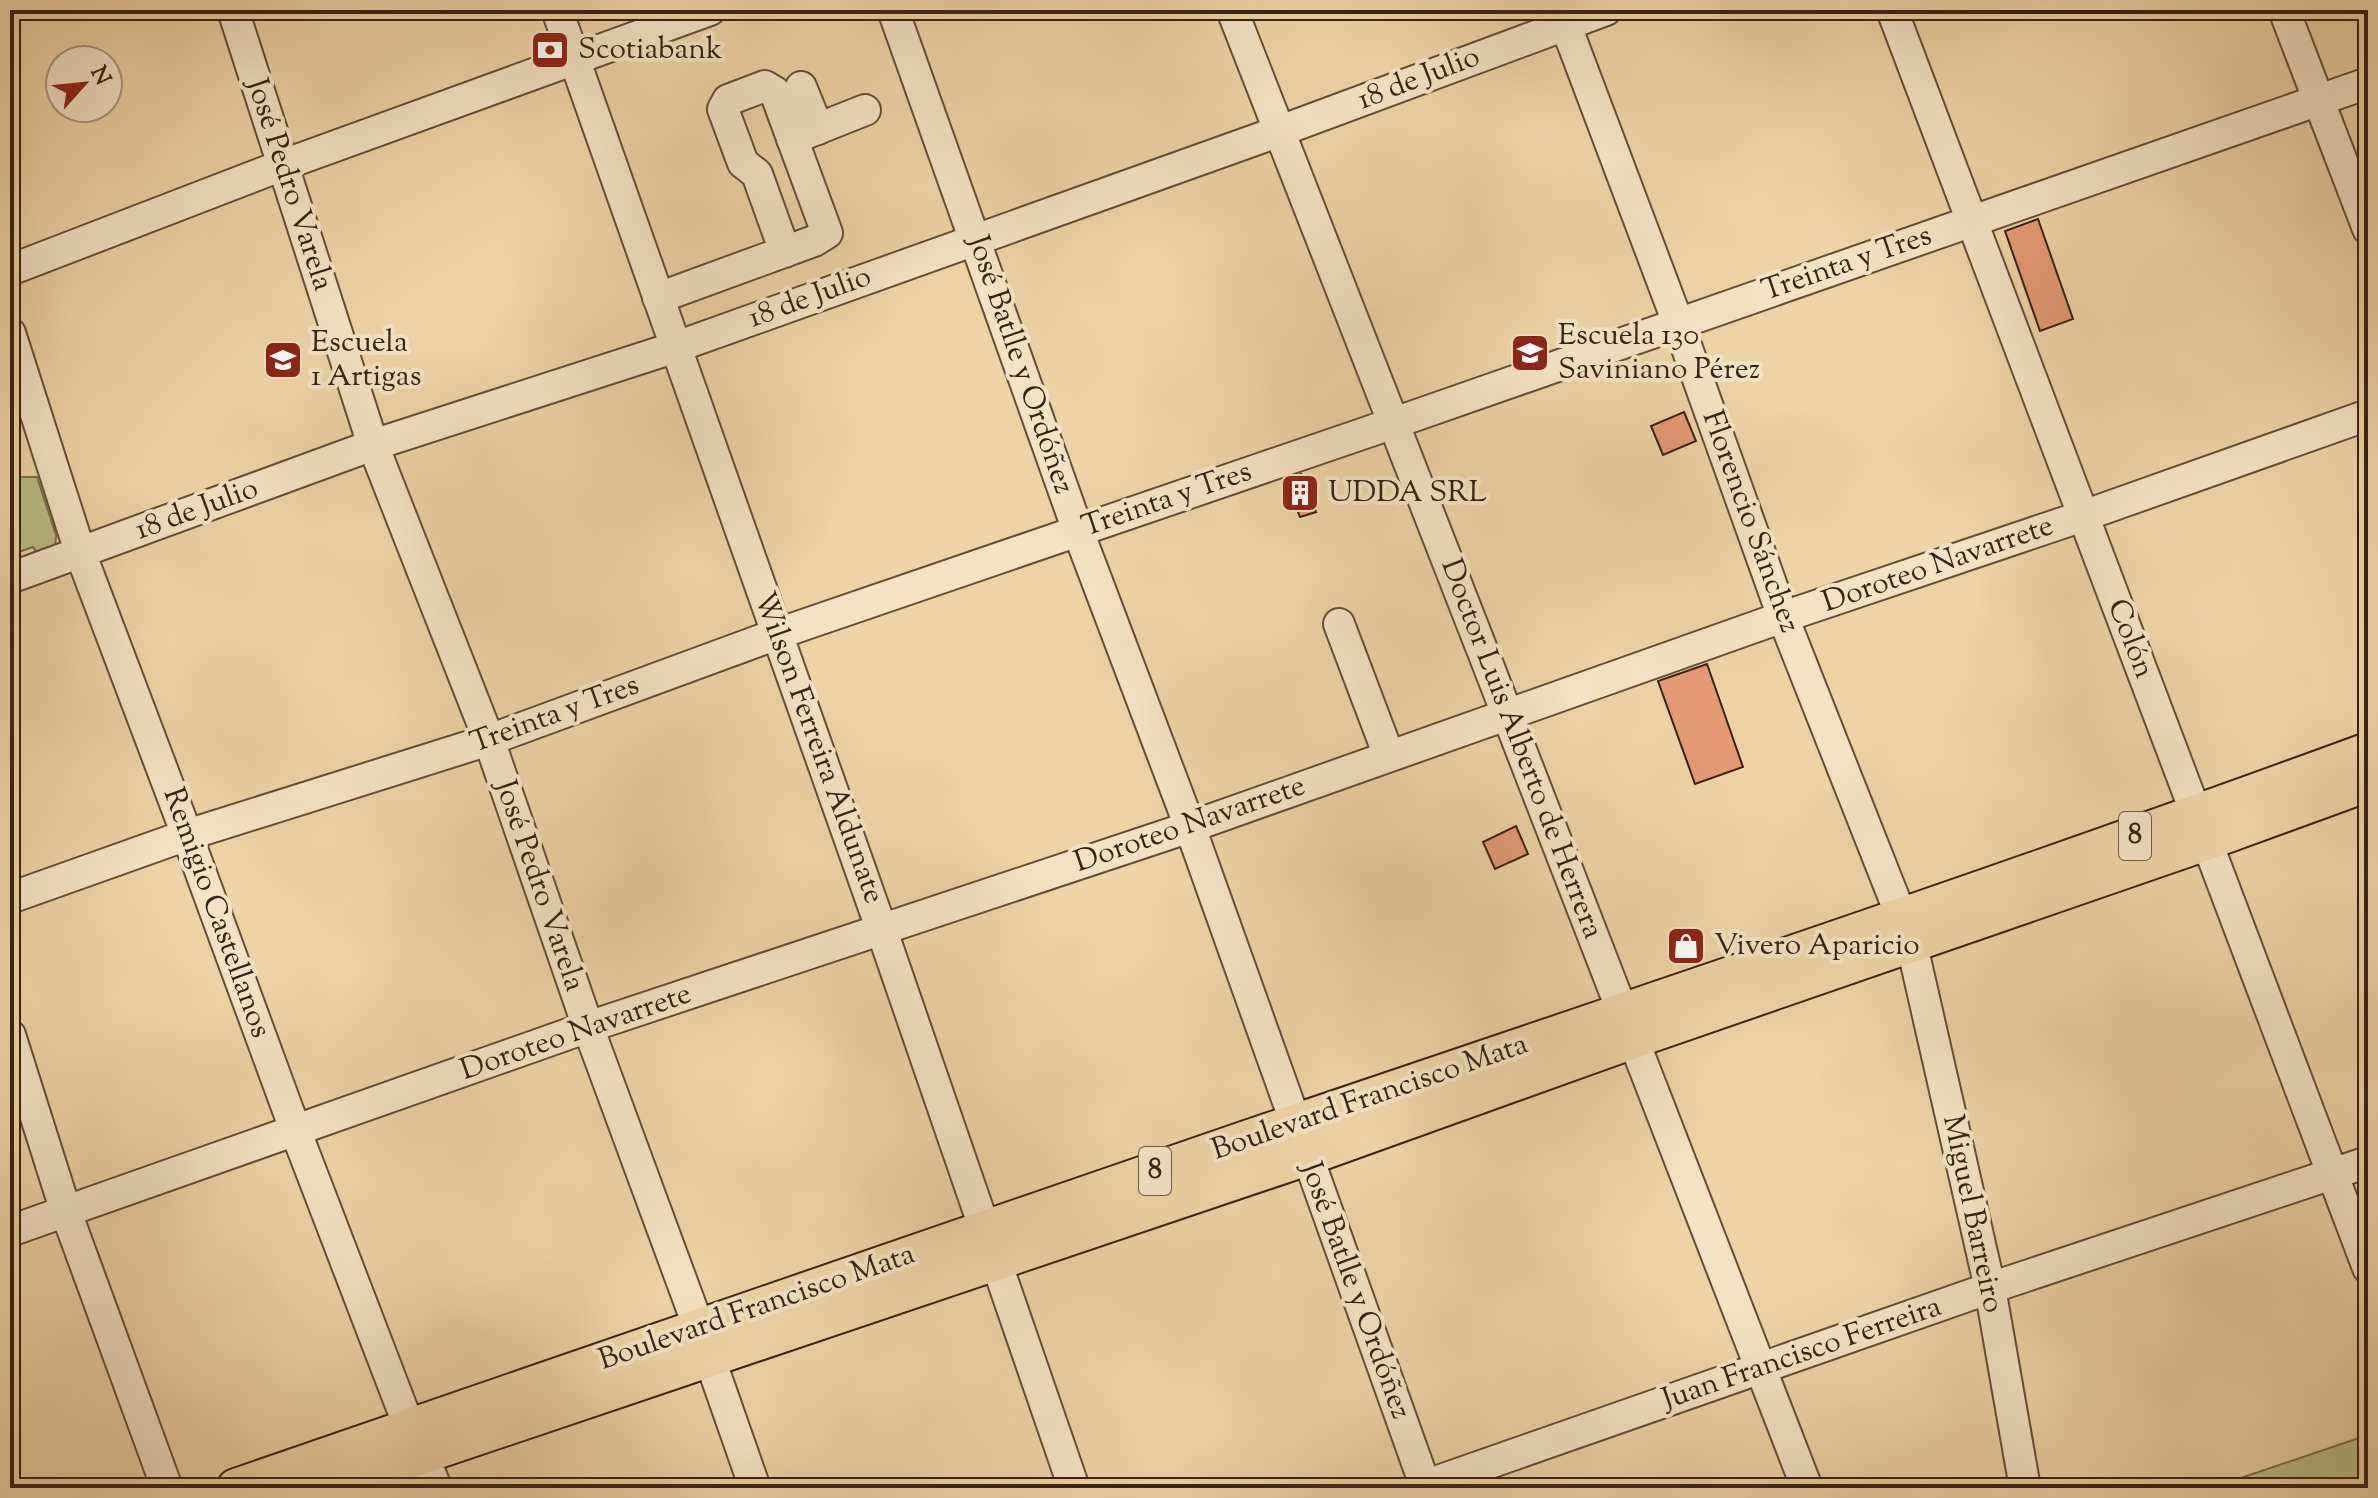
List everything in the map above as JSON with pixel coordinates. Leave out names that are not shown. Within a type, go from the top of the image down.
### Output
[{"type":"main road","name":"Boulevard Francisco Mata","points":[[2201,828],[2368,752]]},
{"type":"main road","name":"Boulevard Francisco Mata","points":[[330,1488],[423,1457],[705,1344],[991,1244],[1301,1140],[2201,828],[2368,782]]},
{"type":"main road","name":"Boulevard Francisco Mata","points":[[236,1488],[423,1457]]},
{"type":"street","name":"José Pedro Varela","points":[[233,10],[373,445],[489,740],[588,1027],[755,1488]]},
{"type":"street","name":"Wilson Ferreira Aldunate","points":[[557,10],[881,928],[1074,1488]]},
{"type":"street","points":[[10,270],[283,165],[710,10]]},
{"type":"street","name":"José Batlle y Ordóñez","points":[[893,10],[1078,531],[1190,827],[1423,1487]]},
{"type":"street","name":"Doctor Luis Alberto de Herrera","points":[[1232,10],[1509,713],[1807,1488]]},
{"type":"street","name":"18 de Julio","points":[[10,578],[373,445],[676,347],[1280,131],[1563,17],[1606,10]]},
{"type":"street","name":"Colón","points":[[1892,10],[2368,1268]]},
{"type":"street","points":[[2284,10],[2368,229]]},
{"type":"street","name":"Florencio Sánchez","points":[[1563,17],[1678,323],[1783,617],[1906,928]]},
{"type":"street","name":"Treinta y Tres","points":[[10,898],[187,835],[489,740],[777,634],[1394,423],[2368,83]]},
{"type":"street","points":[[805,134],[775,92],[765,86],[724,104],[723,109],[743,163],[757,174],[826,292]]},
{"type":"street","points":[[658,298],[800,247],[827,233],[805,134],[801,87]]},
{"type":"street","points":[[805,134],[865,110]]},
{"type":"street","name":"Remigio Castellanos","points":[[10,333],[80,552],[296,1132],[423,1457]]},
{"type":"street","name":"Doroteo Navarrete","points":[[10,1231],[588,1027],[1190,827],[1783,617],[2083,516],[2368,415]]},
{"type":"street","points":[[1339,624],[1389,756]]},
{"type":"street","name":"Miguel Barreiro","points":[[1906,928],[1990,1288],[2025,1488]]},
{"type":"street","points":[[10,1035],[66,1212],[167,1488]]},
{"type":"street","name":"Juan Francisco Ferreira","points":[[1423,1487],[1990,1288],[2368,1162]]},
{"type":"green space","points":[[10,456],[17,477],[37,477],[56,535],[55,549],[38,554],[33,547],[10,555]]},
{"type":"green space","points":[[2368,1435],[2368,1488],[2211,1488]]},
{"type":"building","points":[[2038,219],[2073,319],[2040,331],[2005,231]]},
{"type":"building","points":[[1684,412],[1696,441],[1663,455],[1651,426]]},
{"type":"building","name":"UDDA SRL","points":[[1301,474],[1316,512],[1300,517],[1285,479]]},
{"type":"building","points":[[1707,664],[1743,767],[1695,784],[1658,681]]},
{"type":"building","points":[[1516,826],[1528,854],[1495,869],[1483,842]]},
{"type":"place","name":"Scotiabank","points":[[550,50]]},
{"type":"place","name":"Escuela 130 Saviniano Pérez","points":[[1530,353]]},
{"type":"place","name":"Escuela 1 Artigas","points":[[283,360]]},
{"type":"place","name":"UDDA SRL","points":[[1300,493]]},
{"type":"place","name":"Vivero Aparicio","points":[[1686,946]]}]
